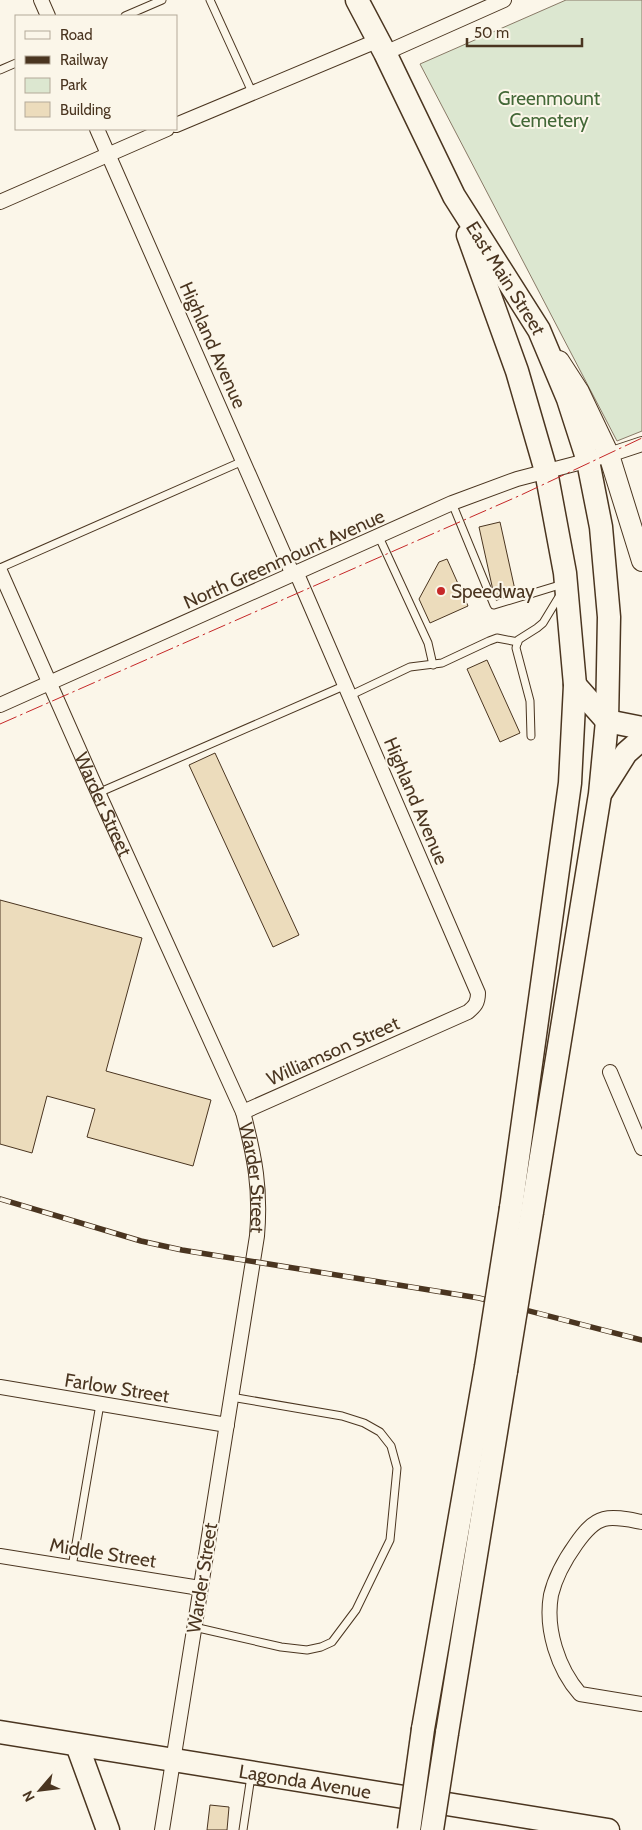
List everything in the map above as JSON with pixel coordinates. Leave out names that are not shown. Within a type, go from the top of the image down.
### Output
[{"type":"main road","name":"East Main Street","points":[[357,0],[382,46],[454,196],[579,392],[609,455],[642,561]]},
{"type":"main road","points":[[454,196],[517,371],[546,470],[566,585],[575,685],[570,783],[521,1210]]},
{"type":"main road","points":[[432,1830],[447,1733],[496,1369],[521,1210],[600,794],[607,721],[609,617],[601,527],[588,461],[568,399],[539,330]]},
{"type":"main road","points":[[575,685],[607,721],[642,728]]},
{"type":"main road","points":[[600,794],[626,753],[642,739]]},
{"type":"main road","points":[[409,1830],[423,1729],[496,1369]]},
{"type":"main road","name":"Lagonda Avenue","points":[[0,1732],[601,1829]]},
{"type":"main road","points":[[77,1745],[108,1830]]},
{"type":"street","points":[[41,0],[48,15]]},
{"type":"street","points":[[178,124],[252,92],[504,0]]},
{"type":"street","name":"Highland Avenue","points":[[97,130],[243,461],[348,690],[478,993],[478,1000],[475,1006],[468,1012],[438,1026]]},
{"type":"street","points":[[0,202],[165,130]]},
{"type":"street","name":"North Greenmount Avenue","points":[[0,705],[295,575],[452,503],[517,479],[546,470],[588,461],[642,444]]},
{"type":"street","name":"Warder Street","points":[[0,570],[98,793],[243,1112],[258,1178],[257,1236],[162,1830]]},
{"type":"street","name":"Williamson Street","points":[[243,1112],[438,1026]]},
{"type":"street","points":[[610,1072],[642,1148]]},
{"type":"street","name":"Farlow Street","points":[[0,1388],[227,1425]]},
{"type":"street","points":[[642,1522],[606,1518],[596,1522],[582,1536],[571,1551],[551,1594],[550,1616],[552,1638],[558,1657],[565,1673],[580,1694],[642,1704]]},
{"type":"street","name":"Middle Street","points":[[0,1556],[200,1588]]},
{"type":"lane","points":[[127,15],[162,0]]},
{"type":"lane","points":[[210,0],[252,92]]},
{"type":"lane","points":[[0,70],[15,63]]},
{"type":"lane","points":[[0,570],[243,461]]},
{"type":"lane","points":[[452,503],[494,605],[566,585]]},
{"type":"lane","points":[[379,536],[428,643],[433,665]]},
{"type":"lane","points":[[531,736],[530,701],[516,648],[518,642],[524,636],[543,623],[566,585]]},
{"type":"lane","points":[[98,793],[348,690],[410,667],[442,663],[497,638],[518,642]]},
{"type":"lane","points":[[194,1628],[281,1647],[307,1650],[321,1648],[332,1642],[356,1610],[390,1540],[397,1468],[391,1446],[380,1432],[364,1423],[342,1416],[231,1397]]},
{"type":"lane","points":[[72,1567],[100,1404]]},
{"type":"lane","points":[[243,1830],[252,1773]]},
{"type":"green space","name":"Greenmount Cemetery","points":[[566,0],[642,0],[642,431],[617,441],[420,64]]},
{"type":"building","points":[[500,522],[515,590],[494,595],[479,527]]},
{"type":"building","points":[[447,559],[468,606],[430,623],[419,599],[439,562]]},
{"type":"building","points":[[487,660],[520,733],[500,742],[467,669]]},
{"type":"building","points":[[215,753],[299,935],[273,947],[189,765]]},
{"type":"building","points":[[0,900],[142,938],[106,1071],[211,1100],[193,1166],[87,1137],[95,1109],[47,1096],[32,1153],[0,1144]]},
{"type":"building","points":[[210,1805],[229,1807],[227,1830],[207,1830]]},
{"type":"railway","points":[[0,1199],[141,1241],[182,1250],[479,1298],[642,1340]]},
{"type":"power","points":[[0,724],[521,495],[642,438]]},
{"type":"place","name":"Speedway","points":[[441,591]]}]
